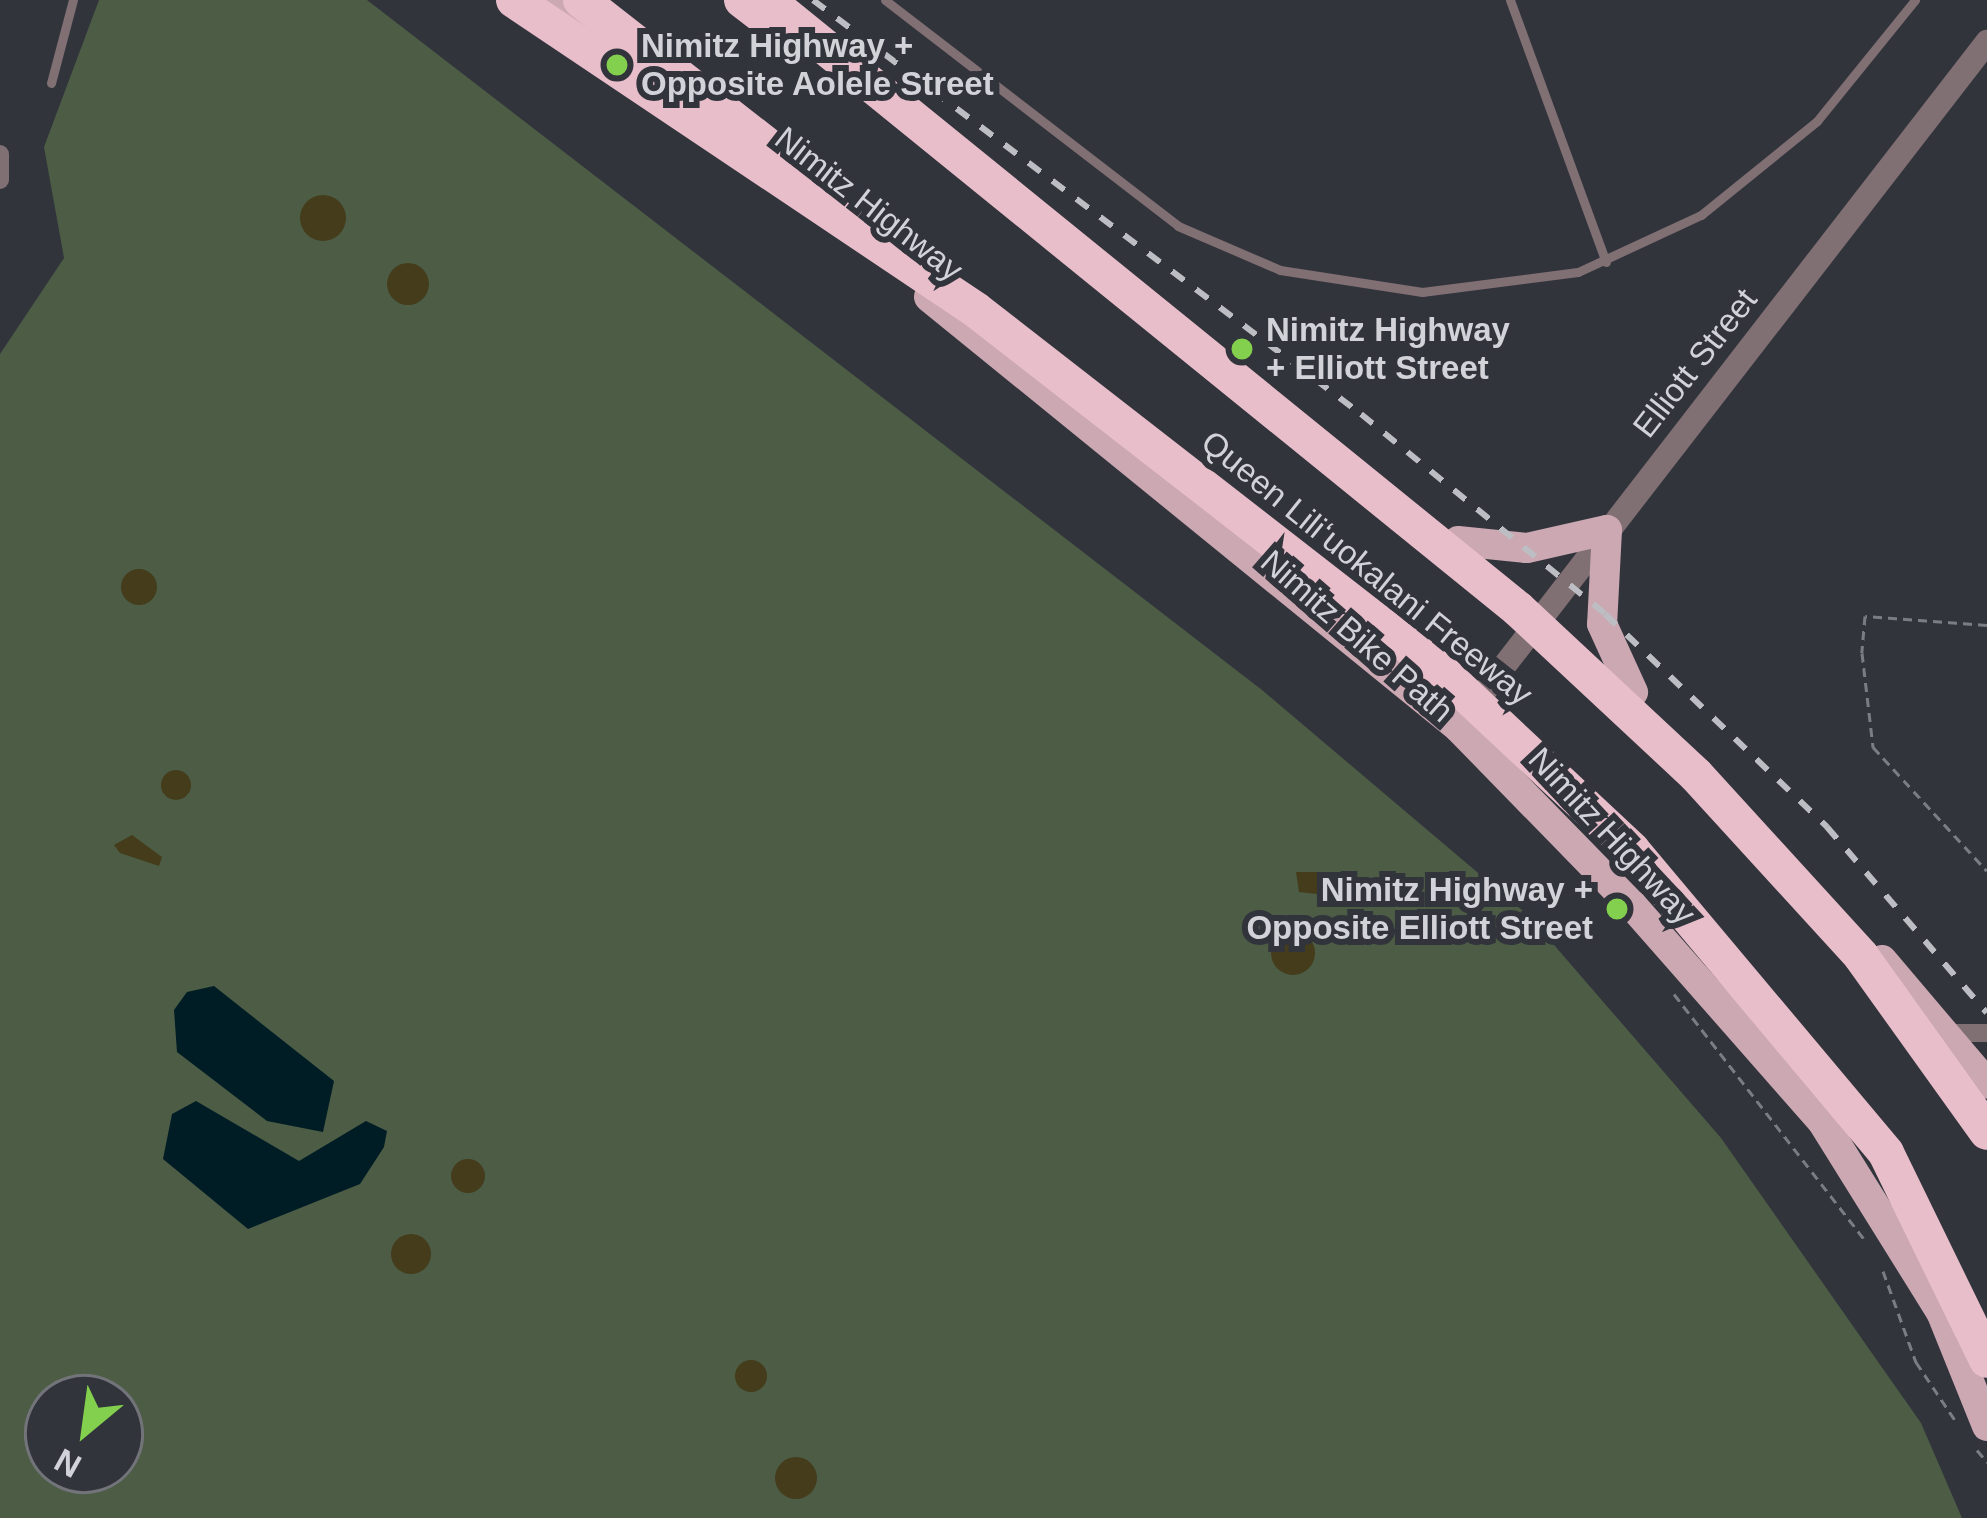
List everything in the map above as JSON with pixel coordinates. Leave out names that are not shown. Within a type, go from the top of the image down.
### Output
[{"type":"highway","points":[[514,0],[976,310]]},
{"type":"highway","name":"Queen Liliʻuokalani Freeway","points":[[581,0],[1336,587],[1536,757],[1719,947],[1886,1154],[1987,1312]]},
{"type":"highway","name":"Queen Liliʻuokalani Freeway","points":[[742,0],[1114,288],[1593,675],[1861,956],[1987,1132]]},
{"type":"highway","points":[[765,0],[1114,288]]},
{"type":"highway","points":[[1861,956],[1987,1106]]},
{"type":"highway","points":[[1886,1154],[1987,1360]]},
{"type":"main road","name":"Nimitz Highway","points":[[552,0],[1458,727],[1822,1121],[1941,1312],[1987,1426]]},
{"type":"main road","points":[[765,0],[1458,541],[1633,692],[1987,1084]]},
{"type":"main road","points":[[1458,541],[1527,548],[1606,530],[1602,624],[1633,692]]},
{"type":"street","name":"Elliott Street","points":[[1458,727],[1540,614],[1987,42]]},
{"type":"street","points":[[0,154],[0,180]]},
{"type":"street","points":[[1944,1033],[1987,1033]]},
{"type":"lane","points":[[51,83],[73,0]]},
{"type":"lane","points":[[885,0],[1145,205],[1251,260],[1422,292],[1511,286],[1606,262],[1762,173],[1915,0]]},
{"type":"lane","points":[[1510,0],[1606,262]]},
{"type":"path","points":[[1987,625],[1865,616],[1862,653],[1873,747],[1987,871]]},
{"type":"path","points":[[1670,988],[1877,1256],[1916,1362],[1987,1462]]},
{"type":"green space","points":[[99,0],[367,0],[1262,690],[1529,916],[1721,1138],[1921,1423],[1962,1518],[0,1518],[0,354],[64,258],[44,147]]},
{"type":"sand","points":[[323,195],[339,202],[346,218],[339,234],[323,241],[307,234],[300,218],[307,202]]},
{"type":"sand","points":[[408,263],[423,269],[429,284],[423,299],[408,305],[393,299],[387,284],[393,269]]},
{"type":"sand","points":[[139,569],[152,574],[157,587],[152,600],[139,605],[126,600],[121,587],[126,574]]},
{"type":"sand","points":[[176,770],[187,774],[191,785],[187,796],[176,800],[165,796],[161,785],[165,774]]},
{"type":"sand","points":[[132,835],[162,857],[159,866],[120,853],[114,845]]},
{"type":"sand","points":[[1296,872],[1340,872],[1363,899],[1299,892]]},
{"type":"sand","points":[[1293,931],[1308,938],[1315,953],[1308,968],[1293,975],[1278,968],[1271,953],[1278,938]]},
{"type":"sand","points":[[468,1159],[480,1164],[485,1176],[480,1188],[468,1193],[456,1188],[451,1176],[456,1164]]},
{"type":"sand","points":[[411,1234],[425,1240],[431,1254],[425,1268],[411,1274],[397,1268],[391,1254],[397,1240]]},
{"type":"sand","points":[[751,1360],[762,1365],[767,1376],[762,1387],[751,1392],[740,1387],[735,1376],[740,1365]]},
{"type":"sand","points":[[796,1457],[811,1463],[817,1478],[811,1493],[796,1499],[781,1493],[775,1478],[781,1463]]},
{"type":"water","points":[[214,986],[334,1081],[323,1132],[267,1121],[177,1052],[174,1010],[187,992]]},
{"type":"water","points":[[196,1101],[299,1161],[366,1121],[387,1131],[384,1147],[360,1184],[248,1229],[163,1159],[172,1114]]},
{"type":"railway","points":[[813,0],[1361,414],[1605,614],[1827,827],[1987,1013]]},
{"type":"place","name":"Nimitz Highway + Opposite Aolele Street","points":[[617,65]]},
{"type":"place","name":"Nimitz Highway + Elliott Street","points":[[1242,349]]},
{"type":"place","name":"Nimitz Highway + Opposite Elliott Street","points":[[1617,909]]}]
